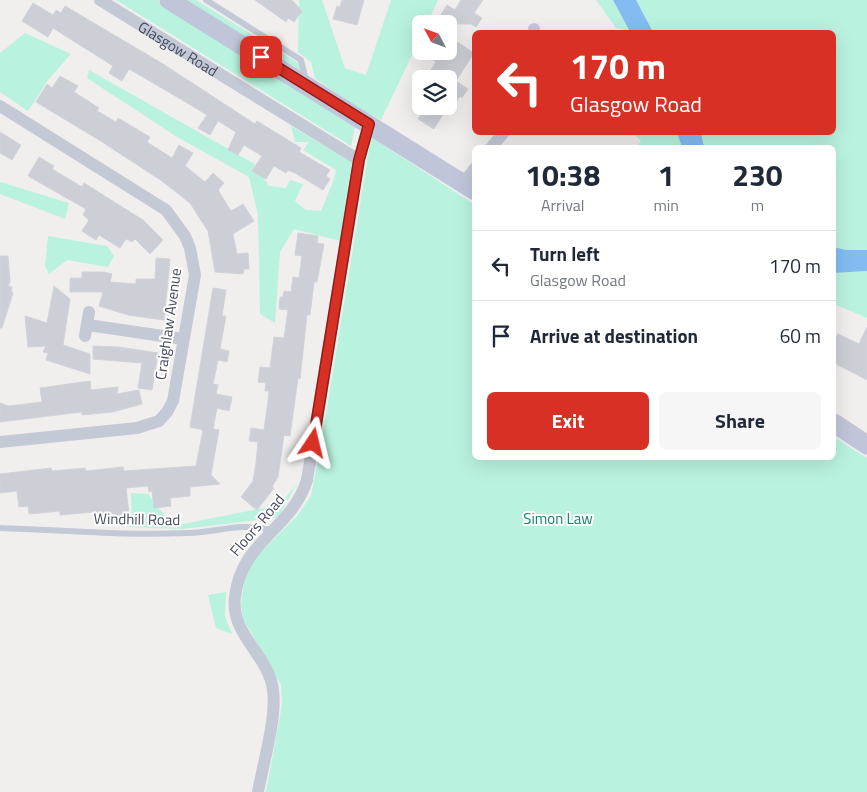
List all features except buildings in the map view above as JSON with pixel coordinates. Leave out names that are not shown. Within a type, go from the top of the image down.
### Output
[{"type":"main road","points":[[169,0],[469,187]]},
{"type":"main road","points":[[836,424],[867,445]]},
{"type":"street","name":"Glasgow Road","points":[[100,0],[359,160]]},
{"type":"street","name":"Craighlaw Avenue","points":[[0,106],[166,210],[178,224],[190,248],[194,275],[173,401],[159,421],[137,428],[0,442]]},
{"type":"street","name":"Floors Road","points":[[258,792],[274,690],[268,672],[239,628],[234,599],[239,574],[250,554],[288,516],[302,496],[307,480],[359,160],[369,124]]},
{"type":"street","points":[[493,145],[502,135]]},
{"type":"street","points":[[87,324],[183,339]]},
{"type":"lane","points":[[206,0],[301,60],[306,85]]},
{"type":"lane","name":"Windhill Road","points":[[0,528],[190,533],[221,527],[252,526],[272,530]]},
{"type":"green space","points":[[116,0],[157,0],[355,127],[351,146]]},
{"type":"green space","points":[[186,0],[196,0],[300,64],[301,71]]},
{"type":"green space","points":[[299,0],[322,0],[345,68],[366,75],[391,0],[438,0],[431,15],[412,15],[412,55],[381,120],[354,106],[315,78],[311,62],[298,52]]},
{"type":"green space","points":[[596,0],[613,0],[628,30],[616,28]]},
{"type":"green space","points":[[636,0],[867,0],[867,250],[846,250],[836,248],[836,145],[704,145],[701,135],[836,135],[836,30],[652,30]]},
{"type":"green space","points":[[25,33],[71,54],[48,80],[28,111],[0,92],[0,53]]},
{"type":"green space","points":[[89,70],[253,163],[269,186],[286,188],[290,180],[303,184],[295,201],[306,210],[321,211],[336,170],[303,150],[309,142],[295,142],[291,126],[352,162],[340,241],[294,229],[280,252],[275,323],[260,314],[258,215],[249,177],[177,137],[87,78]]},
{"type":"green space","points":[[635,135],[678,135],[681,145],[638,145],[641,141]]},
{"type":"green space","name":"Simon Law","points":[[371,137],[472,203],[472,460],[836,460],[836,438],[867,458],[867,792],[266,792],[282,705],[281,685],[243,619],[241,605],[245,574],[254,559],[297,516],[311,496]]},
{"type":"green space","points":[[0,182],[69,203],[65,219],[0,194]]},
{"type":"green space","points":[[48,236],[107,246],[114,256],[108,267],[67,260],[49,274],[45,266]]},
{"type":"green space","points":[[867,271],[867,318],[836,305],[836,273]]},
{"type":"green space","points":[[296,485],[280,514],[275,518],[182,529],[126,527],[132,521],[131,493],[148,494],[173,526],[279,505]]},
{"type":"green space","points":[[226,592],[225,616],[232,634],[216,628],[208,595]]},
{"type":"water","points":[[613,0],[636,0],[652,30],[629,30]]},
{"type":"water","points":[[678,135],[701,135],[704,145],[681,145]]},
{"type":"water","points":[[836,248],[846,250],[867,250],[867,271],[836,273]]},
{"type":"route","points":[[261,57],[369,124],[359,160],[313,443]]}]
